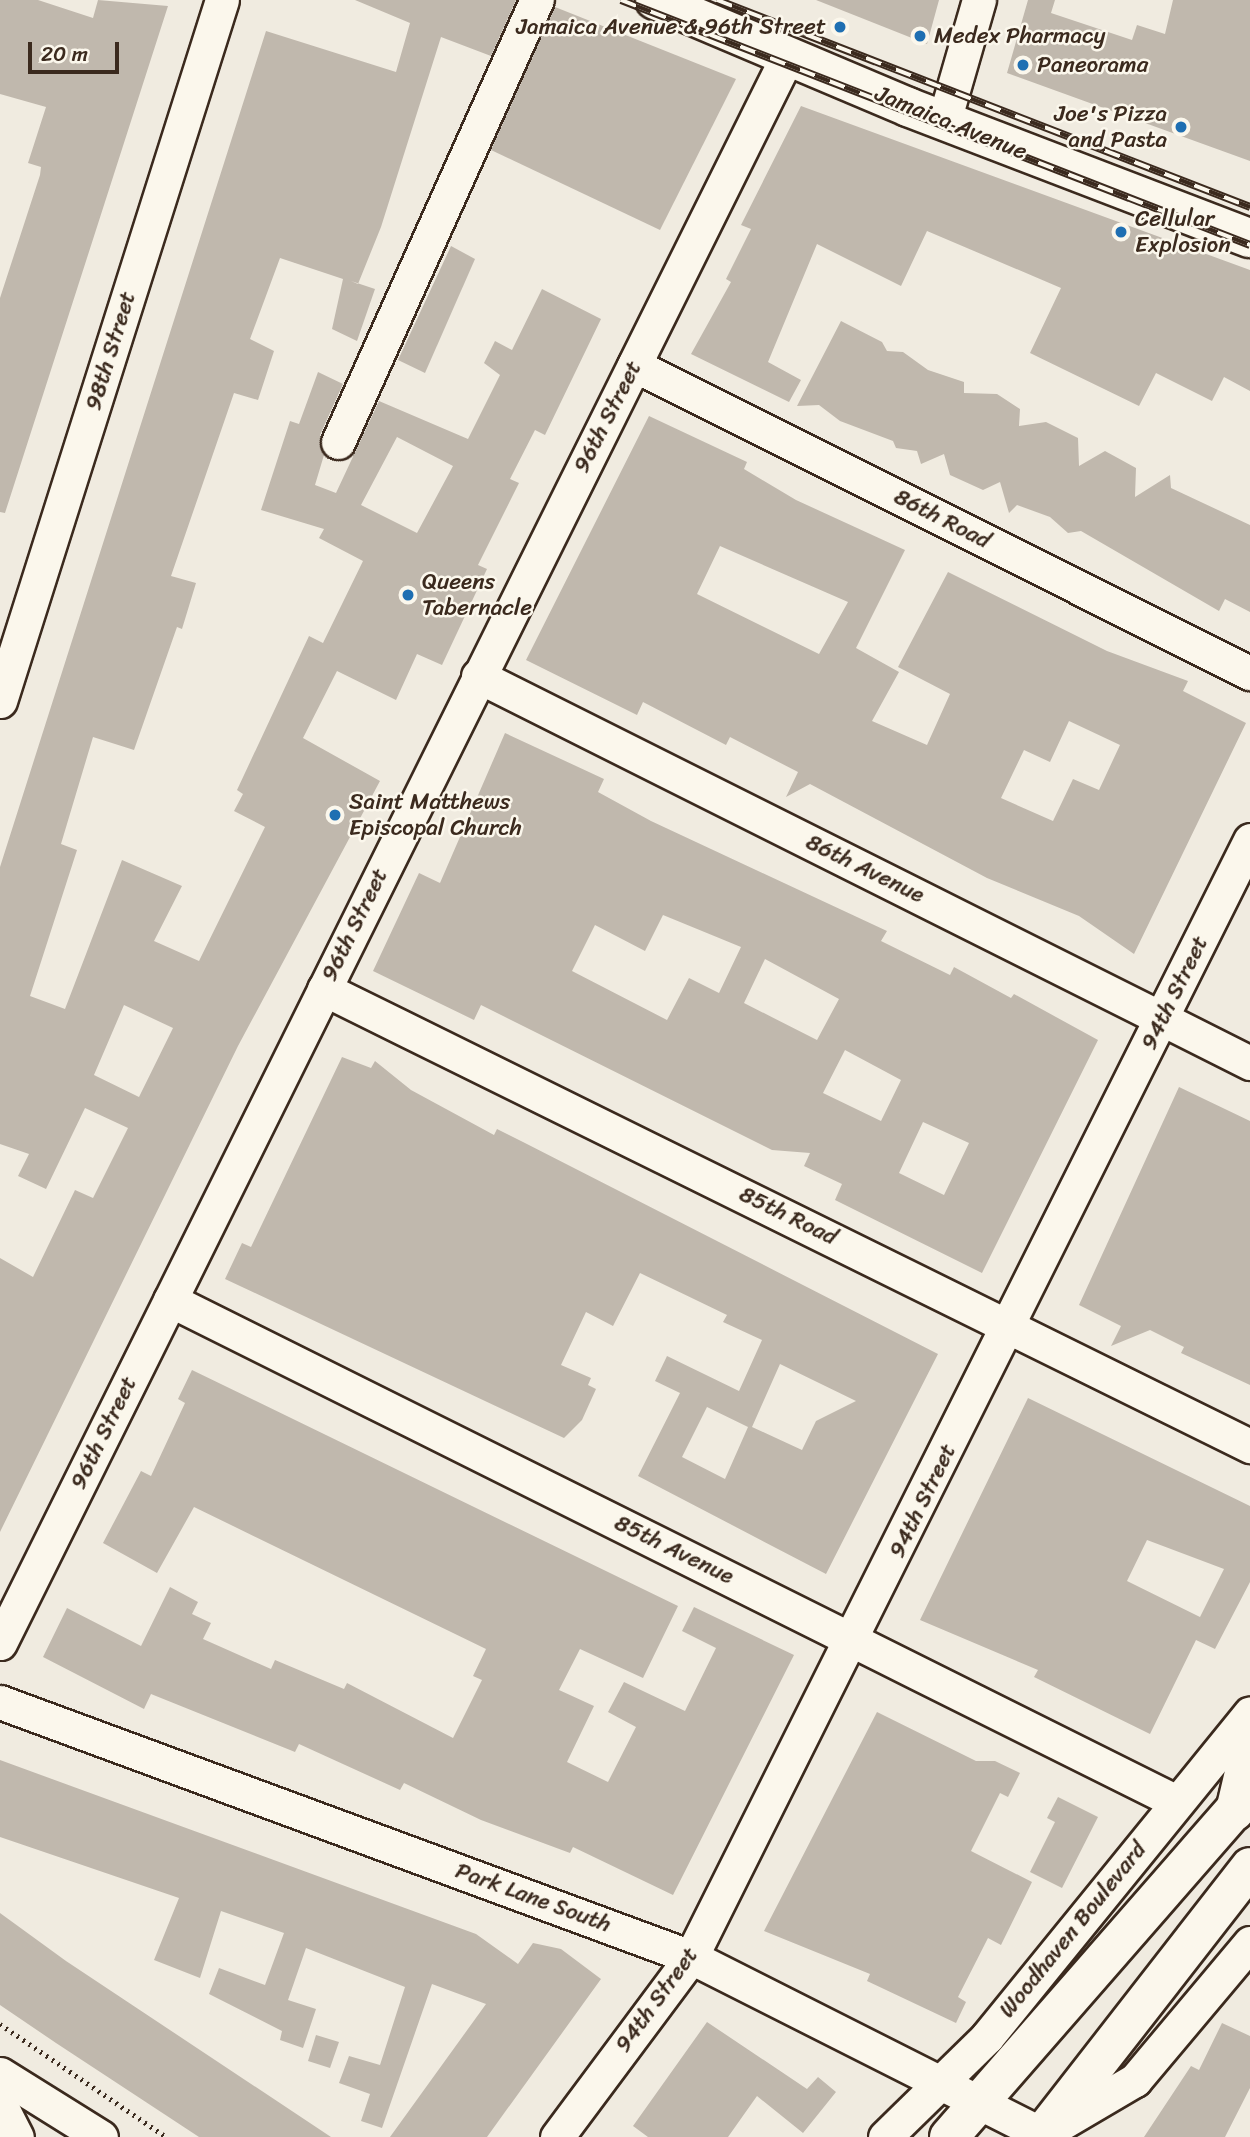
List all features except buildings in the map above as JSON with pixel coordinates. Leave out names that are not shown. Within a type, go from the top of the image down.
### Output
[{"type":"main road","name":"Jamaica Avenue","points":[[655,0],[944,121],[1250,238]]},
{"type":"main road","points":[[1243,1801],[1250,1746]]},
{"type":"main road","name":"Woodhaven Boulevard","points":[[949,2137],[981,2104],[1243,1801]]},
{"type":"main road","points":[[1044,2136],[1250,1867]]},
{"type":"street","name":"98th Street","points":[[0,701],[222,0]]},
{"type":"street","points":[[338,442],[537,0]]},
{"type":"street","points":[[944,121],[979,0]]},
{"type":"street","name":"96th Street","points":[[0,1643],[787,57]]},
{"type":"street","name":"86th Road","points":[[634,365],[1250,673]]},
{"type":"street","name":"86th Avenue","points":[[478,676],[1163,1017],[1250,1063]]},
{"type":"street","name":"94th Street","points":[[556,2137],[691,1957],[855,1640],[1250,840]]},
{"type":"street","name":"85th Road","points":[[324,989],[1010,1324],[1250,1446]]},
{"type":"street","name":"85th Avenue","points":[[170,1300],[1177,1802]]},
{"type":"street","name":"Park Lane South","points":[[0,1702],[691,1957],[940,2086],[1044,2136]]},
{"type":"street","name":"Woodhaven Boulevard","points":[[885,2137],[940,2086],[1250,1713]]},
{"type":"street","points":[[1044,2136],[1135,2081],[1250,1943]]},
{"type":"street","points":[[0,2074],[101,2137]]},
{"type":"street","points":[[0,2104],[18,2137]]},
{"type":"path","points":[[0,2024],[166,2137]]},
{"type":"railway","points":[[621,0],[1250,245]]},
{"type":"railway","points":[[717,0],[1250,207]]},
{"type":"place","name":"Jamaica Avenue & 96th Street","points":[[840,27]]},
{"type":"place","name":"Medex Pharmacy","points":[[920,36]]},
{"type":"place","name":"Paneorama","points":[[1023,65]]},
{"type":"place","name":"Joe's Pizza and Pasta","points":[[1181,127]]},
{"type":"place","name":"Cellular Explosion","points":[[1121,232]]},
{"type":"place","name":"Queens Tabernacle","points":[[408,595]]},
{"type":"place","name":"Saint Matthews Episcopal Church","points":[[335,815]]}]
